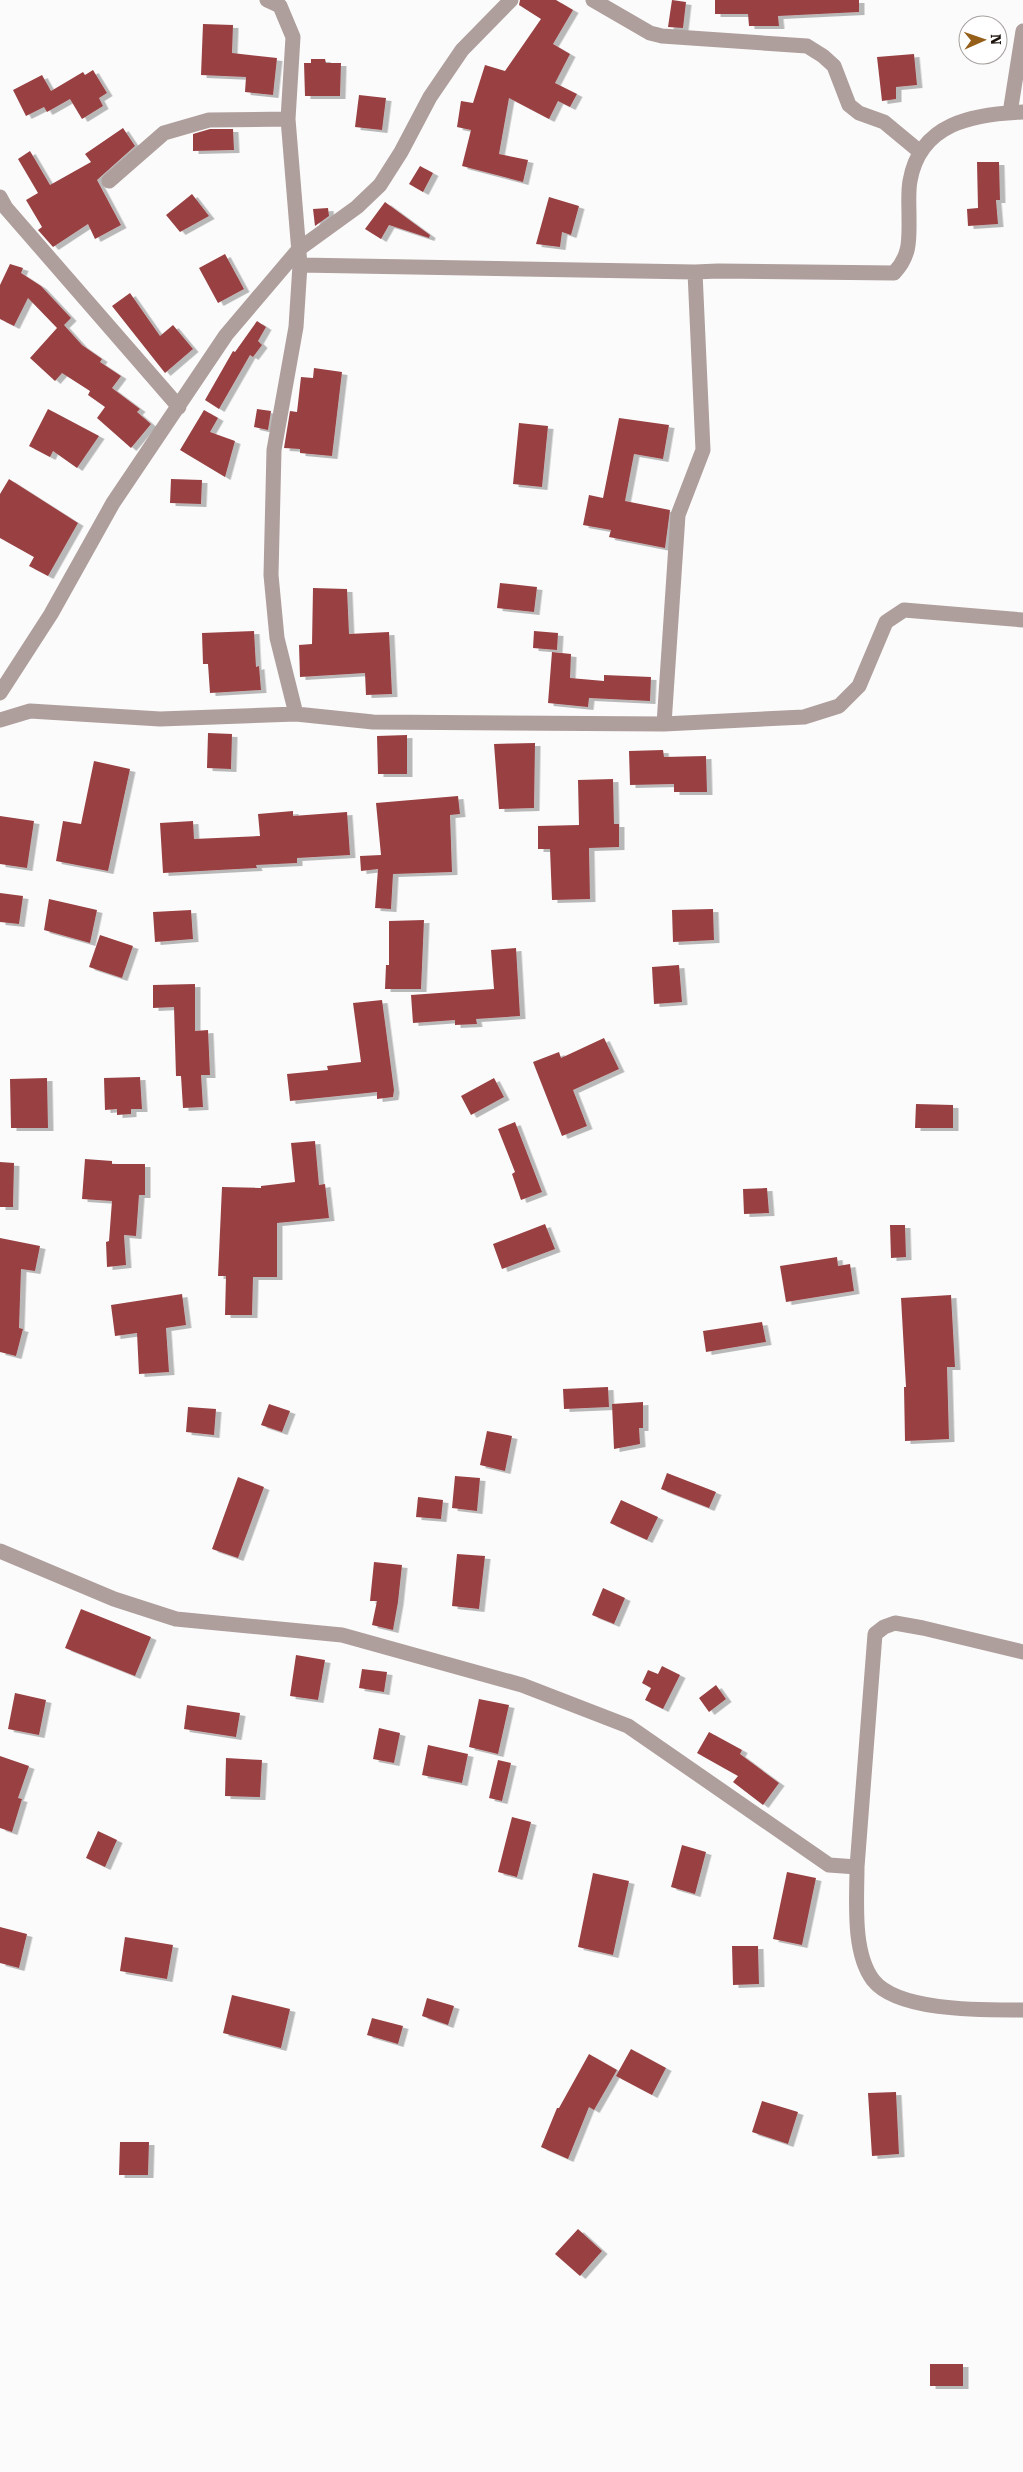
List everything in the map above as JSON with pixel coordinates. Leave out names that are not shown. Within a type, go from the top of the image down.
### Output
[{"type":"street","points":[[267,0],[280,6],[293,37],[288,119],[300,266],[296,327],[274,450],[272,575],[277,638],[296,714]]},
{"type":"street","points":[[0,693],[51,614],[113,503],[179,408],[226,335],[298,249],[357,207],[380,185],[401,152],[430,97],[462,50],[511,0]]},
{"type":"street","points":[[593,0],[650,33],[662,36],[807,46],[834,66],[849,105],[858,114],[884,122],[919,151]]},
{"type":"street","points":[[300,266],[894,273],[904,263],[909,245],[910,181],[919,151],[933,135],[956,122],[992,114],[1017,113],[1023,31]]},
{"type":"street","points":[[109,181],[164,133],[209,120],[288,119]]},
{"type":"street","points":[[0,198],[6,208],[179,408]]},
{"type":"street","points":[[664,724],[678,516],[703,450],[696,272]]},
{"type":"street","points":[[0,720],[30,711],[160,719],[296,714],[373,722],[664,724],[804,717],[839,706],[859,686],[886,622],[904,610],[1023,620]]},
{"type":"street","points":[[0,1551],[114,1599],[176,1618],[342,1635],[522,1685],[628,1726],[829,1865],[857,1867]]},
{"type":"street","points":[[1023,1652],[896,1623],[884,1627],[875,1634],[857,1867],[857,1925],[862,1956],[872,1979],[888,1994],[916,2004],[1023,2010]]},
{"type":"building","points":[[520,0],[556,0],[573,10],[553,44],[570,54],[555,83],[577,94],[570,107],[558,101],[549,119],[509,98],[499,154],[528,160],[523,182],[462,166],[471,130],[457,127],[461,101],[473,103],[485,65],[505,71],[541,19],[519,5]]},
{"type":"building","points":[[672,0],[686,2],[683,28],[668,27]]},
{"type":"building","points":[[715,0],[859,0],[859,12],[778,16],[779,26],[749,26],[748,14],[715,14]]},
{"type":"building","points":[[203,24],[233,25],[232,53],[277,58],[273,95],[245,92],[246,77],[201,75]]},
{"type":"building","points":[[914,54],[917,85],[896,87],[896,99],[882,101],[877,57]]},
{"type":"building","points":[[311,59],[325,59],[326,63],[341,63],[340,96],[305,96],[304,63],[311,63]]},
{"type":"building","points":[[93,70],[107,93],[99,98],[103,106],[82,119],[70,99],[47,112],[44,107],[26,116],[13,90],[42,75],[51,91],[83,72],[85,75]]},
{"type":"building","points":[[359,95],[386,98],[382,130],[355,127]]},
{"type":"building","points":[[123,128],[135,146],[97,180],[121,225],[95,239],[88,224],[53,247],[38,230],[42,227],[26,200],[38,193],[18,159],[30,151],[50,185],[91,162],[85,154]]},
{"type":"building","points":[[210,129],[233,129],[234,150],[193,151],[193,134]]},
{"type":"building","points":[[977,162],[999,162],[1000,200],[996,200],[998,224],[968,226],[967,209],[978,208]]},
{"type":"building","points":[[420,166],[433,173],[423,192],[409,184]]},
{"type":"building","points":[[192,194],[209,216],[180,232],[166,215]]},
{"type":"building","points":[[549,197],[579,206],[571,235],[562,232],[560,247],[536,244]]},
{"type":"building","points":[[385,202],[430,235],[429,238],[389,225],[381,239],[365,229]]},
{"type":"building","points":[[328,208],[329,216],[315,226],[313,209]]},
{"type":"building","points":[[225,254],[244,289],[218,303],[199,268]]},
{"type":"building","points":[[10,264],[23,268],[21,273],[41,286],[71,318],[64,325],[82,345],[102,359],[100,362],[121,376],[112,388],[140,409],[137,412],[151,424],[131,448],[97,418],[105,407],[88,395],[90,391],[62,373],[55,381],[30,358],[57,328],[28,298],[14,326],[0,319],[0,285]]},
{"type":"building","points":[[130,293],[160,336],[173,325],[193,349],[165,373],[112,306]]},
{"type":"building","points":[[257,321],[266,327],[258,341],[262,345],[253,357],[250,355],[219,409],[205,400],[233,351],[235,352]]},
{"type":"building","points":[[314,368],[342,372],[332,456],[300,453],[300,449],[284,448],[290,411],[297,412],[301,377],[313,378]]},
{"type":"building","points":[[48,409],[99,436],[77,468],[53,451],[50,457],[29,446]]},
{"type":"building","points":[[257,409],[271,411],[268,430],[254,427]]},
{"type":"building","points":[[204,410],[218,418],[210,432],[235,441],[225,477],[180,450]]},
{"type":"building","points":[[619,418],[669,425],[663,459],[634,454],[625,501],[670,510],[665,548],[609,537],[611,530],[583,525],[589,495],[603,498]]},
{"type":"building","points":[[519,423],[548,426],[542,487],[513,484]]},
{"type":"building","points":[[9,479],[78,523],[48,576],[29,566],[34,557],[0,538],[0,494]]},
{"type":"building","points":[[171,479],[202,480],[201,504],[170,503]]},
{"type":"building","points":[[500,583],[537,587],[534,612],[497,608]]},
{"type":"building","points":[[313,588],[347,589],[349,634],[389,632],[392,694],[366,695],[365,673],[300,677],[299,645],[312,644]]},
{"type":"building","points":[[254,631],[256,667],[259,666],[261,690],[210,693],[208,664],[203,664],[202,633]]},
{"type":"building","points":[[534,631],[558,633],[557,650],[533,648]]},
{"type":"building","points":[[552,652],[571,654],[570,678],[604,681],[604,675],[651,677],[650,701],[589,698],[588,707],[548,703]]},
{"type":"building","points":[[208,733],[232,734],[231,769],[207,768]]},
{"type":"building","points":[[407,735],[407,774],[378,774],[377,736]]},
{"type":"building","points":[[535,743],[534,808],[499,809],[494,744]]},
{"type":"building","points":[[663,750],[664,757],[706,756],[707,792],[674,792],[674,784],[630,785],[629,751]]},
{"type":"building","points":[[94,761],[130,769],[108,871],[56,861],[63,821],[81,824]]},
{"type":"building","points":[[613,779],[614,824],[619,824],[619,847],[589,848],[590,899],[552,900],[550,849],[538,849],[538,826],[579,825],[578,780]]},
{"type":"building","points":[[458,796],[460,814],[450,815],[452,872],[393,874],[391,909],[375,908],[378,869],[361,871],[360,856],[381,855],[376,803]]},
{"type":"building","points":[[293,811],[293,816],[347,812],[350,855],[297,858],[297,863],[256,865],[257,868],[163,873],[160,823],[193,821],[194,839],[260,836],[258,814]]},
{"type":"building","points":[[0,816],[34,821],[27,868],[0,864]]},
{"type":"building","points":[[0,893],[23,896],[19,924],[0,922]]},
{"type":"building","points":[[49,899],[97,910],[90,943],[44,930]]},
{"type":"building","points":[[713,909],[714,940],[673,942],[672,910]]},
{"type":"building","points":[[191,910],[193,939],[155,942],[153,912]]},
{"type":"building","points":[[424,920],[421,989],[385,989],[386,965],[389,965],[389,921]]},
{"type":"building","points":[[100,935],[133,946],[122,978],[89,967]]},
{"type":"building","points":[[516,948],[520,1016],[476,1019],[477,1024],[455,1025],[455,1020],[413,1023],[411,995],[494,989],[491,950]]},
{"type":"building","points":[[679,965],[682,1002],[654,1004],[652,967]]},
{"type":"building","points":[[195,984],[195,1031],[208,1030],[210,1075],[201,1075],[203,1107],[183,1108],[181,1076],[176,1076],[174,1007],[153,1008],[153,985]]},
{"type":"building","points":[[382,1000],[394,1090],[393,1097],[377,1099],[377,1092],[290,1101],[287,1074],[328,1070],[327,1066],[361,1062],[353,1003]]},
{"type":"building","points":[[604,1038],[619,1069],[573,1090],[587,1126],[562,1136],[533,1062],[559,1052],[561,1058]]},
{"type":"building","points":[[140,1077],[142,1109],[131,1109],[131,1114],[117,1115],[117,1109],[105,1110],[104,1078]]},
{"type":"building","points":[[47,1078],[48,1128],[11,1128],[10,1079]]},
{"type":"building","points":[[494,1078],[504,1097],[471,1115],[461,1096]]},
{"type":"building","points":[[916,1104],[953,1105],[953,1128],[915,1128]]},
{"type":"building","points":[[515,1122],[542,1192],[521,1200],[512,1174],[515,1172],[498,1129]]},
{"type":"building","points":[[315,1141],[319,1185],[325,1184],[329,1218],[277,1223],[277,1277],[253,1277],[252,1315],[225,1315],[226,1276],[218,1276],[222,1187],[261,1188],[261,1186],[295,1182],[291,1143]]},
{"type":"building","points":[[85,1159],[112,1161],[112,1164],[145,1164],[145,1195],[139,1195],[136,1236],[124,1235],[126,1265],[107,1267],[106,1242],[109,1241],[112,1201],[82,1199]]},
{"type":"building","points":[[0,1162],[14,1163],[13,1207],[0,1207]]},
{"type":"building","points":[[767,1188],[769,1213],[744,1214],[743,1189]]},
{"type":"building","points":[[545,1224],[555,1249],[502,1269],[493,1244]]},
{"type":"building","points":[[890,1225],[905,1225],[906,1257],[891,1258]]},
{"type":"building","points":[[0,1238],[40,1246],[35,1271],[21,1269],[19,1328],[23,1329],[16,1356],[0,1352]]},
{"type":"building","points":[[837,1257],[838,1266],[850,1264],[854,1291],[786,1302],[780,1266]]},
{"type":"building","points":[[182,1294],[186,1325],[166,1328],[169,1372],[139,1374],[137,1333],[115,1336],[111,1305]]},
{"type":"building","points":[[951,1295],[955,1367],[947,1367],[949,1439],[905,1441],[904,1387],[906,1387],[901,1298]]},
{"type":"building","points":[[762,1322],[766,1342],[706,1352],[703,1331]]},
{"type":"building","points":[[608,1387],[609,1407],[564,1409],[563,1389]]},
{"type":"building","points":[[643,1402],[643,1428],[639,1428],[640,1444],[614,1449],[612,1404]]},
{"type":"building","points":[[269,1404],[290,1411],[282,1432],[261,1425]]},
{"type":"building","points":[[188,1407],[216,1409],[214,1435],[186,1432]]},
{"type":"building","points":[[487,1431],[512,1436],[505,1471],[480,1465]]},
{"type":"building","points":[[667,1473],[716,1492],[709,1508],[661,1489]]},
{"type":"building","points":[[455,1476],[480,1478],[477,1511],[452,1508]]},
{"type":"building","points":[[238,1477],[264,1487],[238,1558],[212,1549]]},
{"type":"building","points":[[418,1497],[443,1500],[441,1519],[416,1517]]},
{"type":"building","points":[[621,1500],[658,1517],[647,1540],[610,1523]]},
{"type":"building","points":[[457,1554],[485,1556],[479,1609],[452,1606]]},
{"type":"building","points":[[374,1562],[402,1565],[393,1630],[372,1625],[377,1601],[370,1601]]},
{"type":"building","points":[[603,1588],[625,1598],[614,1624],[592,1615]]},
{"type":"building","points":[[81,1609],[151,1637],[135,1676],[65,1648]]},
{"type":"building","points":[[296,1655],[325,1660],[318,1700],[290,1696]]},
{"type":"building","points":[[662,1666],[680,1675],[663,1709],[645,1700],[651,1688],[642,1683],[648,1670],[658,1674]]},
{"type":"building","points":[[362,1669],[387,1672],[384,1692],[359,1688]]},
{"type":"building","points":[[716,1685],[726,1699],[709,1712],[699,1698]]},
{"type":"building","points":[[15,1693],[46,1700],[39,1735],[8,1729]]},
{"type":"building","points":[[479,1699],[509,1705],[498,1754],[469,1747]]},
{"type":"building","points":[[187,1705],[240,1713],[236,1737],[184,1729]]},
{"type":"building","points":[[379,1728],[400,1733],[394,1763],[373,1759]]},
{"type":"building","points":[[709,1732],[742,1750],[740,1754],[779,1783],[763,1805],[733,1782],[738,1776],[697,1753]]},
{"type":"building","points":[[428,1745],[468,1754],[462,1783],[422,1775]]},
{"type":"building","points":[[0,1756],[29,1766],[18,1798],[22,1799],[12,1832],[0,1828]]},
{"type":"building","points":[[226,1758],[262,1760],[260,1797],[225,1796]]},
{"type":"building","points":[[498,1760],[511,1763],[502,1801],[489,1798]]},
{"type":"building","points":[[512,1817],[531,1822],[517,1877],[498,1872]]},
{"type":"building","points":[[98,1831],[117,1840],[105,1867],[86,1858]]},
{"type":"building","points":[[682,1845],[706,1852],[695,1894],[671,1887]]},
{"type":"building","points":[[787,1872],[816,1878],[802,1945],[773,1939]]},
{"type":"building","points":[[593,1873],[629,1881],[613,1955],[578,1947]]},
{"type":"building","points":[[0,1927],[27,1934],[19,1968],[0,1963]]},
{"type":"building","points":[[125,1937],[173,1945],[167,1979],[120,1971]]},
{"type":"building","points":[[732,1946],[758,1946],[759,1984],[733,1985]]},
{"type":"building","points":[[232,1995],[290,2009],[281,2048],[223,2033]]},
{"type":"building","points":[[427,1998],[454,2006],[448,2025],[422,2016]]},
{"type":"building","points":[[372,2018],[403,2026],[398,2044],[367,2035]]},
{"type":"building","points":[[631,2049],[666,2068],[652,2095],[616,2076]]},
{"type":"building","points":[[589,2054],[617,2070],[594,2110],[589,2107],[568,2159],[541,2147],[557,2108],[559,2108]]},
{"type":"building","points":[[896,2092],[899,2154],[872,2156],[868,2093]]},
{"type":"building","points":[[762,2101],[798,2112],[788,2144],[752,2132]]},
{"type":"building","points":[[120,2142],[149,2142],[148,2175],[119,2175]]},
{"type":"building","points":[[578,2229],[602,2251],[580,2276],[555,2254]]},
{"type":"building","points":[[930,2364],[963,2364],[963,2386],[930,2386]]}]
